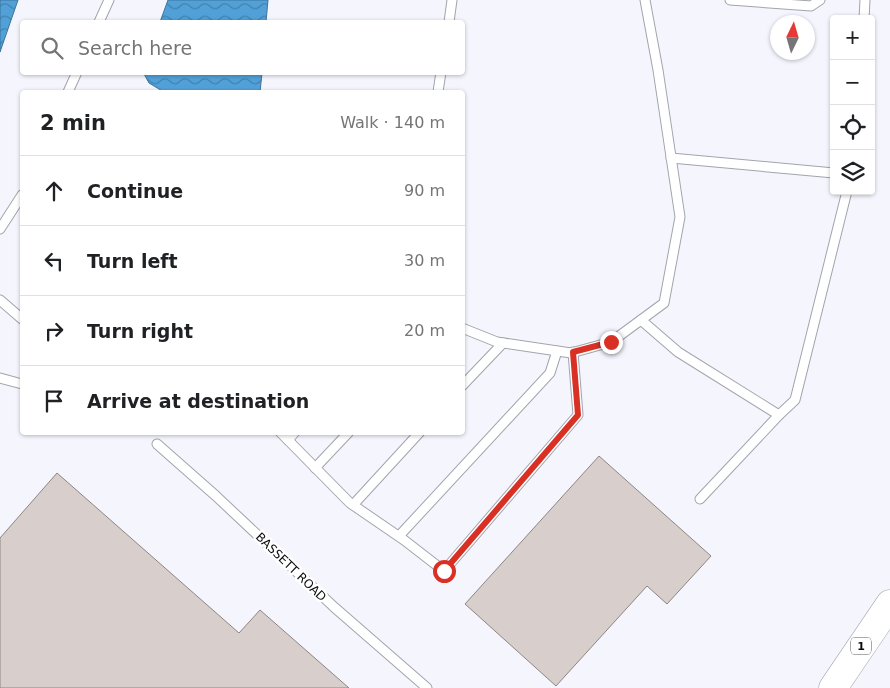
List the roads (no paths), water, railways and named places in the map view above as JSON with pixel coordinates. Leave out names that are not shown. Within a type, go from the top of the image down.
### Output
[{"type":"main road","name":"1","points":[[833,688],[890,604]]},
{"type":"lane","points":[[100,20],[109,0]]},
{"type":"lane","points":[[449,20],[452,0]]},
{"type":"lane","points":[[465,329],[497,342],[573,352],[611,342],[664,303],[680,217],[658,70],[645,0]]},
{"type":"lane","points":[[730,0],[811,6],[820,0]]},
{"type":"lane","points":[[864,15],[865,0]]},
{"type":"lane","points":[[69,90],[76,75]]},
{"type":"lane","points":[[438,90],[441,75]]},
{"type":"lane","points":[[671,158],[830,173]]},
{"type":"lane","points":[[700,500],[795,400],[846,195]]},
{"type":"lane","points":[[0,229],[20,198]]},
{"type":"lane","points":[[0,300],[20,317]]},
{"type":"lane","points":[[641,320],[678,352],[779,416]]},
{"type":"lane","points":[[465,383],[503,343]]},
{"type":"lane","points":[[399,536],[550,373],[558,351]]},
{"type":"lane","points":[[283,435],[353,505],[399,536],[444,571],[578,415],[573,352]]},
{"type":"lane","points":[[0,378],[20,383]]},
{"type":"lane","points":[[288,440],[292,435]]},
{"type":"lane","points":[[315,468],[346,435]]},
{"type":"lane","points":[[353,505],[417,435]]},
{"type":"lane","name":"BASSETT ROAD","points":[[157,444],[216,496],[334,607],[427,688]]},
{"type":"water","points":[[0,0],[18,0],[0,52]]},
{"type":"water","points":[[168,0],[268,0],[266,20],[161,20]]},
{"type":"water","points":[[145,75],[262,75],[260,90],[161,90],[149,83]]}]
